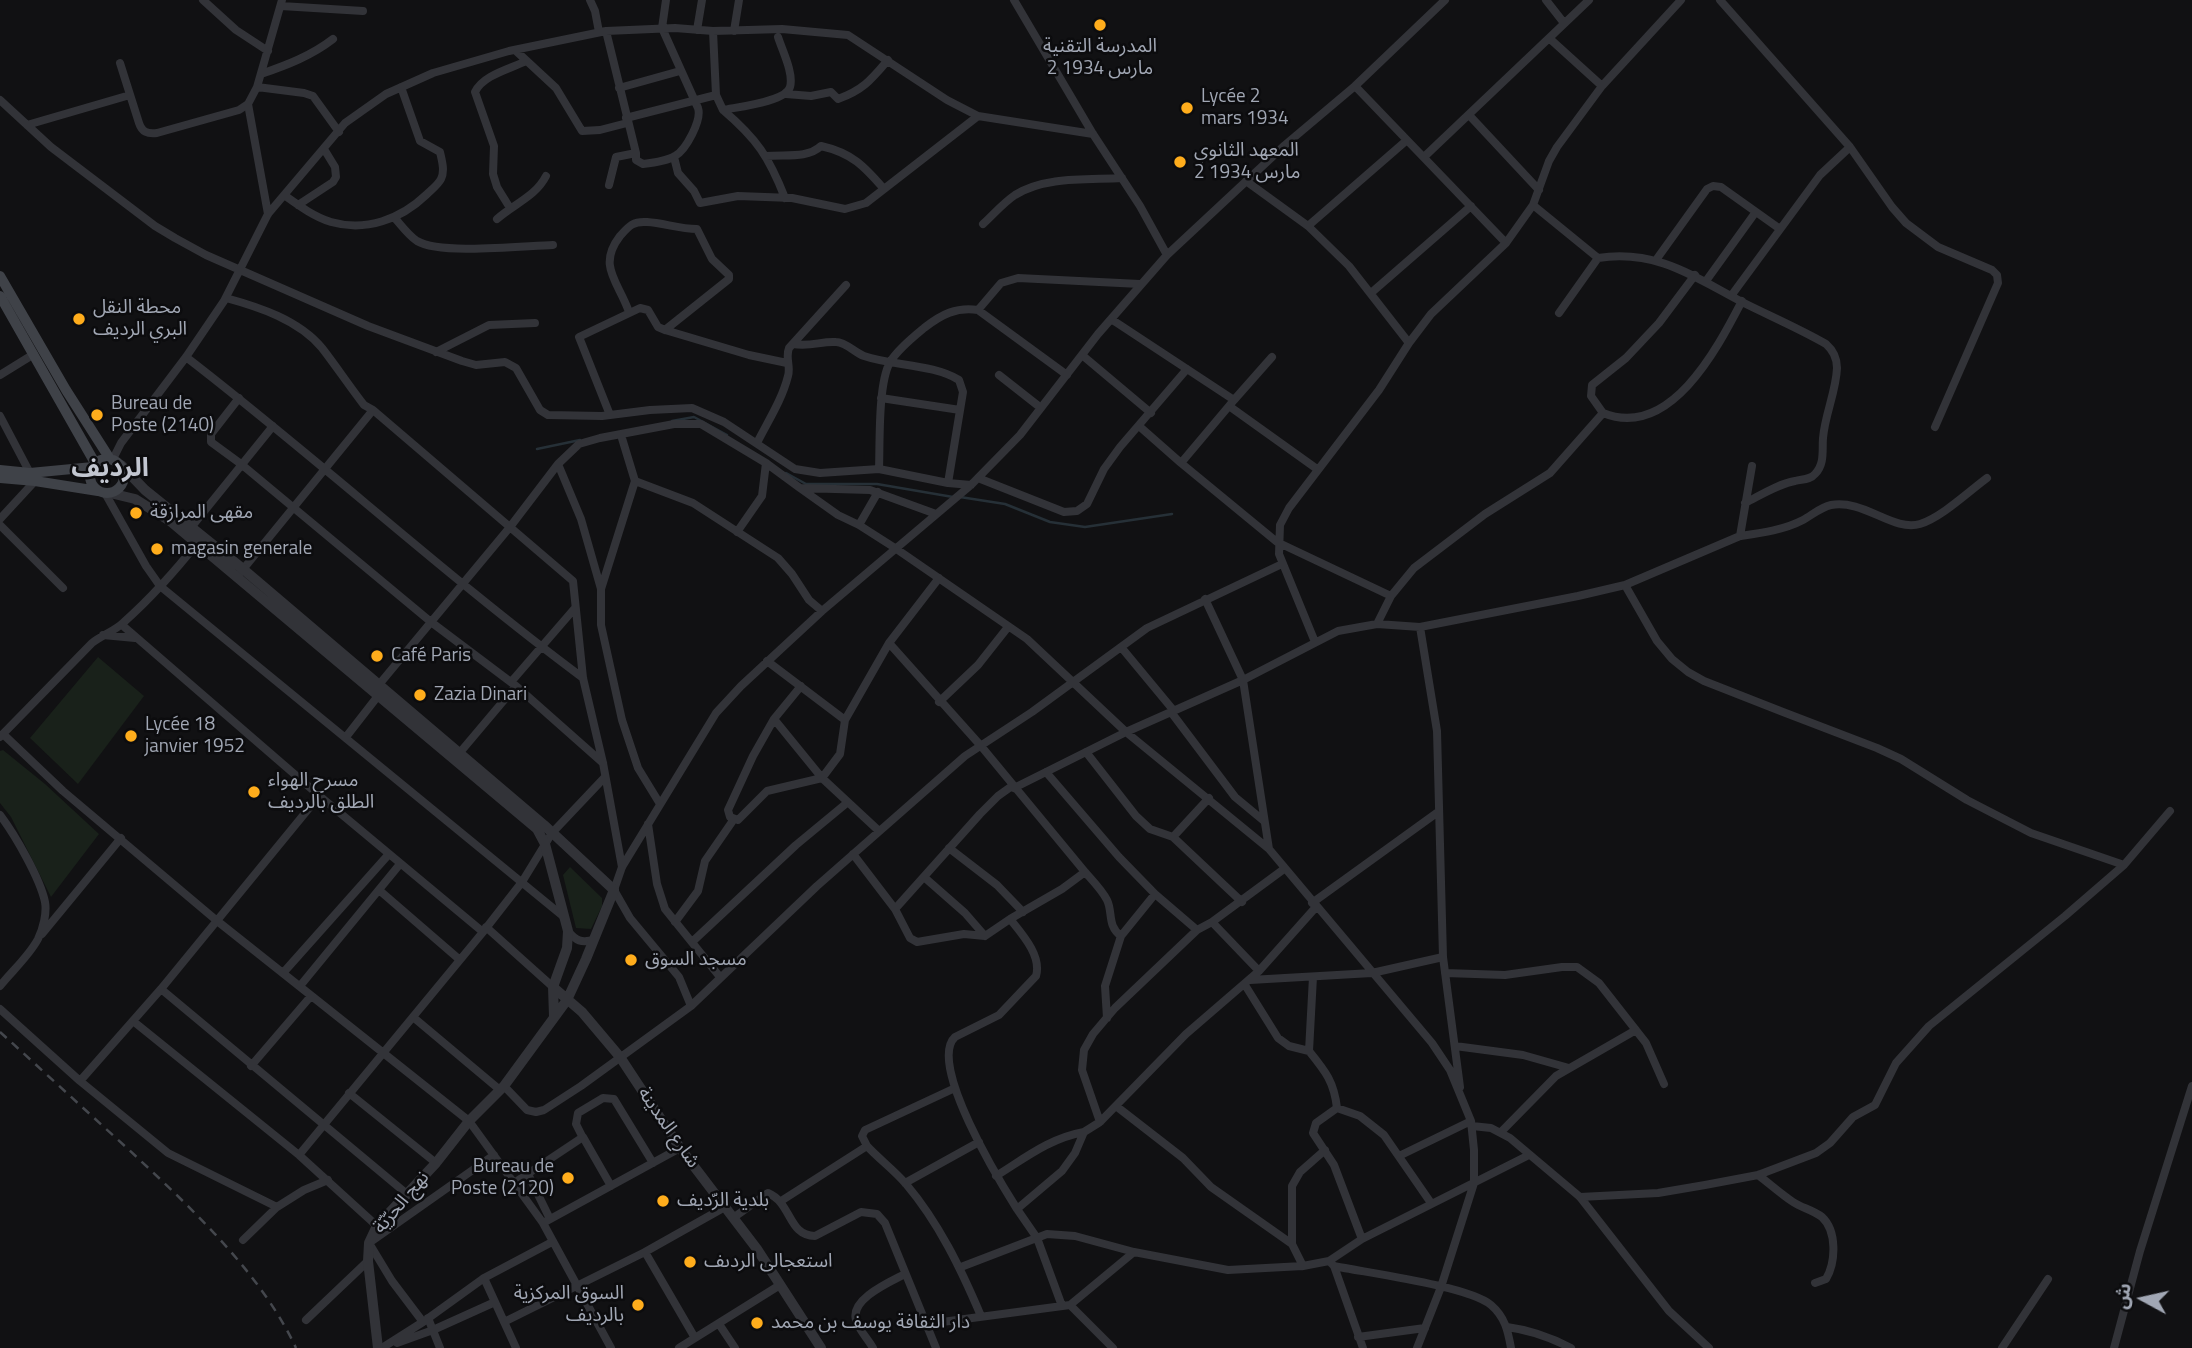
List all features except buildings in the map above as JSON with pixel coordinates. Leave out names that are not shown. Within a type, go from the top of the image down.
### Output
[{"type":"main road","points":[[0,276],[66,390],[124,476],[116,491],[105,492],[0,470]]},
{"type":"main road","points":[[0,296],[94,465],[91,481],[105,492]]},
{"type":"main road","points":[[0,478],[32,477],[114,461]]},
{"type":"street","points":[[203,0],[236,30],[268,51]]},
{"type":"street","points":[[590,0],[603,31],[636,160],[643,164],[674,157],[682,149],[700,113],[662,28],[666,0]]},
{"type":"street","points":[[697,30],[702,0]]},
{"type":"street","points":[[734,31],[739,0]]},
{"type":"street","points":[[1014,0],[1167,255]]},
{"type":"street","points":[[614,890],[622,867],[645,827],[716,713],[767,661],[822,611],[964,492],[1020,435],[1111,318],[1167,255],[1284,145],[1356,86],[1445,0]]},
{"type":"street","points":[[1546,0],[1564,23]]},
{"type":"street","points":[[1424,157],[1589,0]]},
{"type":"street","points":[[1315,642],[1282,564],[1278,542],[1284,516],[1373,398],[1409,343],[1439,306],[1506,243],[1533,205],[1549,161],[1602,86],[1681,0]]},
{"type":"street","points":[[1720,0],[1811,100],[1850,147],[1906,223],[1938,247],[1992,270],[1997,275],[1998,283],[1935,427]]},
{"type":"street","points":[[268,214],[248,104],[257,86],[282,3],[363,11]]},
{"type":"street","points":[[693,1004],[679,977],[631,918],[614,890],[552,833],[457,757],[188,531],[114,461],[121,443],[186,357],[227,296],[268,214],[284,195],[352,117],[386,94],[433,73],[515,50],[603,31],[662,28],[713,31],[782,29],[836,33],[848,36],[947,100],[978,116],[1093,134]]},
{"type":"street","points":[[713,31],[716,95],[723,110],[762,147],[785,198]]},
{"type":"street","points":[[778,37],[790,77],[790,87],[786,94]]},
{"type":"street","points":[[1549,38],[1602,86]]},
{"type":"street","points":[[261,74],[307,56],[333,39]]},
{"type":"street","points":[[515,50],[556,88],[582,131],[600,130],[716,95]]},
{"type":"street","points":[[723,110],[775,99],[786,94],[811,96],[831,92],[838,99],[856,93],[888,60]]},
{"type":"street","points":[[510,208],[497,187],[493,174],[494,146],[475,92],[486,79],[526,61]]},
{"type":"street","points":[[120,63],[141,129],[150,134],[219,116],[248,104]]},
{"type":"street","points":[[619,88],[680,71]]},
{"type":"street","points":[[257,86],[313,96],[339,132]]},
{"type":"street","points":[[1356,86],[1506,243]]},
{"type":"street","points":[[284,195],[330,222],[344,224],[377,224],[414,206],[442,176],[440,152],[420,141],[401,87]]},
{"type":"street","points":[[27,125],[130,96]]},
{"type":"street","points":[[0,100],[51,147],[155,226],[206,255],[368,326],[476,365],[505,362],[516,368],[540,410],[548,415],[610,415],[692,408],[724,422],[779,461],[795,469],[806,472],[835,472],[879,468],[948,483],[971,485]]},
{"type":"street","points":[[1469,115],[1539,190]]},
{"type":"street","points":[[674,157],[678,173],[694,191],[700,203],[738,196],[785,198],[845,209],[856,208],[978,116]]},
{"type":"street","points":[[1308,226],[1407,140]]},
{"type":"street","points":[[766,156],[804,155],[821,146],[834,149],[848,154],[884,189]]},
{"type":"street","points":[[1731,296],[1820,175],[1850,147]]},
{"type":"street","points":[[298,205],[337,177],[335,167],[324,149]]},
{"type":"street","points":[[610,185],[614,159],[636,153]]},
{"type":"street","points":[[497,219],[534,192],[546,176]]},
{"type":"street","points":[[983,225],[1014,195],[1027,189],[1054,182],[1122,178]]},
{"type":"street","points":[[1246,181],[1308,226],[1371,293],[1409,343]]},
{"type":"street","points":[[1656,260],[1710,187],[1721,187],[1780,229]]},
{"type":"street","points":[[1533,205],[1598,258]]},
{"type":"street","points":[[1371,293],[1471,206]]},
{"type":"street","points":[[1706,281],[1755,213]]},
{"type":"street","points":[[394,216],[415,240],[428,246],[552,246]]},
{"type":"street","points":[[629,312],[609,268],[608,256],[627,227],[634,222],[649,222],[671,228],[697,229],[712,259],[729,275],[729,279],[665,330]]},
{"type":"street","points":[[1559,313],[1598,258],[1617,255],[1656,260],[1695,275],[1832,349],[1837,367],[1823,437],[1823,460],[1817,473],[1808,479],[1774,488],[1745,503]]},
{"type":"street","points":[[1695,275],[1659,323],[1626,358],[1592,386],[1591,396],[1603,413],[1634,419],[1656,411],[1678,394],[1701,371],[1720,343],[1742,301]]},
{"type":"street","points":[[978,310],[1001,283],[1018,278],[1140,284]]},
{"type":"street","points":[[757,443],[789,375],[787,355],[793,344],[846,285]]},
{"type":"street","points":[[227,296],[294,325],[321,346],[364,405],[573,581],[583,678],[603,763],[622,867]]},
{"type":"street","points":[[610,415],[579,337],[629,312],[645,308],[658,327],[665,330],[749,355],[787,363]]},
{"type":"street","points":[[879,468],[881,398],[890,362],[915,335],[933,320],[950,311],[963,308],[978,310],[1067,375]]},
{"type":"street","points":[[1111,318],[1186,369],[1317,469]]},
{"type":"street","points":[[436,352],[489,324],[535,323]]},
{"type":"street","points":[[793,344],[808,346],[841,342],[865,357],[945,374],[959,380],[963,392],[948,483]]},
{"type":"street","points":[[0,375],[34,354]]},
{"type":"street","points":[[1082,355],[1151,413]]},
{"type":"street","points":[[186,357],[325,467],[463,584],[583,678]]},
{"type":"street","points":[[1181,463],[1272,357]]},
{"type":"street","points":[[978,478],[1064,512],[1077,512],[1087,504],[1104,469],[1120,447],[1186,369]]},
{"type":"street","points":[[999,375],[1041,408]]},
{"type":"street","points":[[239,398],[211,434],[210,440],[431,622],[513,684],[603,763]]},
{"type":"street","points":[[881,398],[960,410]]},
{"type":"street","points":[[240,573],[373,410]]},
{"type":"street","points":[[1377,624],[1401,582],[1429,555],[1485,514],[1550,473],[1603,413]]},
{"type":"street","points":[[0,416],[32,477],[0,519]]},
{"type":"street","points":[[346,737],[431,622],[558,464],[579,444],[674,424],[701,424],[766,463],[838,515],[895,548],[1043,652],[1126,732],[1269,849],[1432,1043],[1450,1070],[1471,1123],[1474,1183],[1441,1287],[1417,1348]]},
{"type":"street","points":[[188,531],[273,426]]},
{"type":"street","points":[[1139,426],[1278,542],[1391,596]]},
{"type":"street","points":[[601,589],[635,481],[621,435]]},
{"type":"street","points":[[737,532],[762,496],[766,463]]},
{"type":"street","points":[[558,464],[581,519],[601,589],[601,625],[622,720],[638,768],[660,804]]},
{"type":"street","points":[[1740,536],[1752,466]]},
{"type":"street","points":[[895,909],[998,796],[1126,732],[1242,680],[1338,631],[1377,624],[1420,626],[1512,610],[1625,585],[1740,536],[1782,528],[1802,521],[1828,505],[1842,504],[1868,509],[1902,524],[1917,524],[1950,506],[1987,478]]},
{"type":"street","points":[[635,481],[693,503],[778,558],[809,600],[822,611]]},
{"type":"street","points":[[800,488],[878,492],[938,512]]},
{"type":"street","points":[[105,492],[123,495],[149,506],[188,531]]},
{"type":"street","points":[[105,492],[160,586],[564,916]]},
{"type":"street","points":[[859,525],[878,492]]},
{"type":"street","points":[[0,525],[63,589]]},
{"type":"street","points":[[199,540],[122,625],[102,635],[1,735],[216,920],[469,1121],[547,1221]]},
{"type":"street","points":[[413,1017],[527,1110],[540,1112],[693,1004],[951,767],[1156,623],[1282,564]]},
{"type":"street","points":[[801,686],[774,719],[752,757],[727,810],[734,819],[738,820],[767,792],[822,778],[840,754],[845,720],[889,643],[939,578]]},
{"type":"street","points":[[1625,585],[1657,641],[1672,659],[1688,672],[1901,759],[1967,800],[2031,833],[2124,865]]},
{"type":"street","points":[[1205,600],[1242,680],[1269,849]]},
{"type":"street","points":[[457,757],[541,646],[575,608]]},
{"type":"street","points":[[122,625],[319,796],[553,987]]},
{"type":"street","points":[[1420,626],[1437,731],[1443,957],[1461,1097]]},
{"type":"street","points":[[939,702],[978,665],[1008,627]]},
{"type":"street","points":[[102,635],[135,638]]},
{"type":"street","points":[[889,643],[981,746],[1085,872],[1107,900],[1110,906],[1108,915],[1115,931],[1121,936]]},
{"type":"street","points":[[1121,647],[1235,797],[1265,822]]},
{"type":"street","points":[[767,661],[845,720]]},
{"type":"street","points":[[774,719],[822,778],[879,831]]},
{"type":"street","points":[[1086,752],[1136,816],[1160,835],[1173,837],[1242,902]]},
{"type":"street","points":[[457,757],[537,829],[545,844],[568,931],[567,948],[553,987],[554,1016]]},
{"type":"street","points":[[1046,772],[1119,857],[1155,894],[1198,930]]},
{"type":"street","points":[[299,1155],[522,882],[552,833],[605,777]]},
{"type":"street","points":[[80,1081],[161,989],[319,796]]},
{"type":"street","points":[[1173,837],[1209,798]]},
{"type":"street","points":[[692,942],[796,845],[848,802]]},
{"type":"street","points":[[1580,1197],[1658,1193],[1758,1175],[1816,1153],[1830,1143],[1853,1117],[1875,1105],[1888,1076],[1912,1042],[2124,865],[2170,811]]},
{"type":"street","points":[[996,1176],[1050,1142],[1084,1132],[1100,1122],[1186,1034],[1259,971],[1314,905],[1438,812]]},
{"type":"street","points":[[0,815],[12,831],[41,888],[46,904],[38,939]]},
{"type":"street","points":[[676,922],[698,891],[705,861],[734,819]]},
{"type":"street","points":[[645,827],[662,901],[718,979]]},
{"type":"street","points":[[0,986],[121,838]]},
{"type":"street","points":[[949,848],[997,885],[1023,912]]},
{"type":"street","points":[[283,973],[389,854]]},
{"type":"street","points":[[853,855],[895,909],[910,938],[917,942],[964,934],[985,936],[1085,872]]},
{"type":"street","points":[[300,986],[400,863]]},
{"type":"street","points":[[1100,1122],[1082,1070],[1084,1050],[1107,1017],[1198,930],[1242,902],[1284,869]]},
{"type":"street","points":[[924,877],[965,913],[985,936]]},
{"type":"street","points":[[379,890],[460,960]]},
{"type":"street","name":"نهج الحرّيّة","points":[[382,1348],[368,1261],[369,1243],[377,1226],[436,1163],[469,1121],[502,1088],[566,1000],[614,890]]},
{"type":"street","points":[[1107,1017],[1105,986],[1121,936],[1155,894]]},
{"type":"street","points":[[332,918],[347,929]]},
{"type":"street","points":[[1010,919],[1036,960],[1036,976],[999,1015],[949,1042],[948,1057],[955,1088],[996,1176],[1037,1238],[1066,1306],[1113,1348]]},
{"type":"street","points":[[1212,922],[1259,971]]},
{"type":"street","points":[[568,931],[575,940],[594,940]]},
{"type":"street","points":[[1247,983],[1372,973],[1443,957]]},
{"type":"street","points":[[1445,973],[1505,975],[1577,967],[1599,983],[1636,1030],[1650,1051],[1664,1084]]},
{"type":"street","points":[[1310,1051],[1313,977]]},
{"type":"street","points":[[1247,983],[1278,1038],[1289,1045],[1310,1051],[1329,1076],[1335,1088],[1337,1108]]},
{"type":"street","name":"شارع المدينة","points":[[553,987],[582,1012],[620,1057],[680,1148],[733,1218],[821,1348]]},
{"type":"street","points":[[161,989],[407,1194]]},
{"type":"street","points":[[251,1066],[311,996]]},
{"type":"street","points":[[0,1009],[80,1081],[168,1153],[278,1207]]},
{"type":"street","points":[[133,1021],[299,1155],[377,1226]]},
{"type":"street","points":[[1501,1132],[1545,1086],[1569,1068],[1636,1030]]},
{"type":"street","points":[[1454,1046],[1523,1055],[1569,1068]]},
{"type":"street","points":[[2114,1348],[2140,1251],[2192,1086]]},
{"type":"street","points":[[955,1088],[865,1130],[862,1136],[866,1147],[905,1182],[932,1219],[961,1267],[977,1316]]},
{"type":"street","points":[[349,1093],[436,1163]]},
{"type":"street","points":[[611,1186],[576,1124],[578,1114],[603,1098],[614,1099],[653,1163]]},
{"type":"street","points":[[1116,1106],[1183,1158],[1211,1187],[1293,1244]]},
{"type":"street","points":[[1337,1108],[1314,1126],[1313,1133],[1342,1183],[1362,1239]]},
{"type":"street","points":[[1337,1108],[1360,1116],[1373,1125],[1399,1156],[1431,1203]]},
{"type":"street","points":[[1399,1156],[1471,1123],[1501,1132],[1580,1197],[1669,1311],[1709,1348]]},
{"type":"street","points":[[1017,1209],[1070,1162],[1084,1132]]},
{"type":"street","points":[[514,1182],[583,1138]]},
{"type":"street","points":[[905,1182],[979,1142]]},
{"type":"street","points":[[781,1200],[866,1147]]},
{"type":"street","points":[[547,1221],[680,1148]]},
{"type":"street","points":[[1303,1266],[1293,1244],[1292,1186],[1300,1171],[1325,1150]]},
{"type":"street","points":[[440,1348],[433,1330],[393,1281],[369,1243],[494,1155]]},
{"type":"street","points":[[1332,1263],[1362,1239],[1529,1155]]},
{"type":"street","points":[[528,1174],[547,1221],[552,1242],[611,1348]]},
{"type":"street","points":[[1758,1175],[1791,1201],[1821,1217],[1829,1228],[1833,1240],[1832,1265],[1826,1279],[1815,1283]]},
{"type":"street","points":[[243,1240],[278,1207],[304,1190],[328,1180]]},
{"type":"street","points":[[733,1218],[768,1194],[781,1200],[795,1227],[809,1236],[815,1236],[861,1212],[877,1213],[885,1223],[936,1348]]},
{"type":"street","points":[[504,1322],[645,1252],[725,1207]]},
{"type":"street","points":[[961,1267],[1047,1234],[1075,1236],[1134,1252],[1228,1270],[1332,1263],[1478,1297],[1495,1310],[1507,1327],[1511,1348]]},
{"type":"street","points":[[382,1348],[484,1278],[552,1242]]},
{"type":"street","points":[[645,1252],[695,1338]]},
{"type":"street","points":[[927,1324],[1066,1306],[1134,1252]]},
{"type":"street","points":[[306,1320],[368,1261]]},
{"type":"street","points":[[1332,1263],[1363,1348]]},
{"type":"street","points":[[873,1348],[856,1322],[855,1310],[862,1300],[905,1274]]},
{"type":"street","points":[[484,1278],[516,1348]]},
{"type":"street","points":[[2002,1348],[2048,1279]]},
{"type":"street","points":[[679,1348],[780,1285]]},
{"type":"street","points":[[382,1348],[433,1330],[495,1302]]},
{"type":"street","points":[[719,1324],[734,1348]]},
{"type":"street","points":[[1507,1327],[1526,1329],[1571,1348]]},
{"type":"street","points":[[1358,1337],[1425,1328]]},
{"type":"shaded area","points":[[98,657],[144,696],[78,784],[30,738]]},
{"type":"shaded area","points":[[3,750],[99,834],[51,897],[11,817],[0,803],[0,751]]},
{"type":"shaded area","points":[[570,867],[602,898],[602,906],[591,929],[576,928],[563,875]]},
{"type":"waterway","points":[[672,421],[694,417],[727,435]]},
{"type":"waterway","points":[[537,449],[580,440]]},
{"type":"waterway","points":[[786,473],[806,484],[877,484],[953,497]]},
{"type":"waterway","points":[[960,497],[1005,504],[1050,522],[1085,527],[1172,514]]},
{"type":"railway","points":[[0,1032],[198,1216],[263,1292],[296,1348]]},
{"type":"place","name":"المدرسة التقنية 2 مارس 1934","points":[[1100,25]]},
{"type":"place","name":"Lycée 2 mars 1934","points":[[1187,108]]},
{"type":"place","name":"المعهد الثانوي 2 مارس 1934","points":[[1180,162]]},
{"type":"place","name":"محطة النقل البري الرديف","points":[[79,319]]},
{"type":"place","name":"Bureau de Poste (2140)","points":[[97,415]]},
{"type":"place","name":"مقهى المرازقة","points":[[136,513]]},
{"type":"place","name":"magasin generale","points":[[157,549]]},
{"type":"place","name":"Café Paris","points":[[377,656]]},
{"type":"place","name":"Zazia Dinari","points":[[420,695]]},
{"type":"place","name":"Lycée 18 janvier 1952","points":[[131,736]]},
{"type":"place","name":"مسرح الهواء الطلق بالرديف","points":[[254,792]]},
{"type":"place","name":"مسجد السوق","points":[[631,960]]},
{"type":"place","name":"Bureau de Poste (2120)","points":[[568,1178]]},
{"type":"place","name":"بلدية الرّديف","points":[[663,1201]]},
{"type":"place","name":"استعجالى الردىف","points":[[690,1262]]},
{"type":"place","name":"السوق المركزية بالرديف","points":[[638,1305]]},
{"type":"place","name":"دار الثقافة يوسف بن محمد","points":[[757,1323]]},
{"type":"district","name":"الرديف","points":[[110,470]]}]
